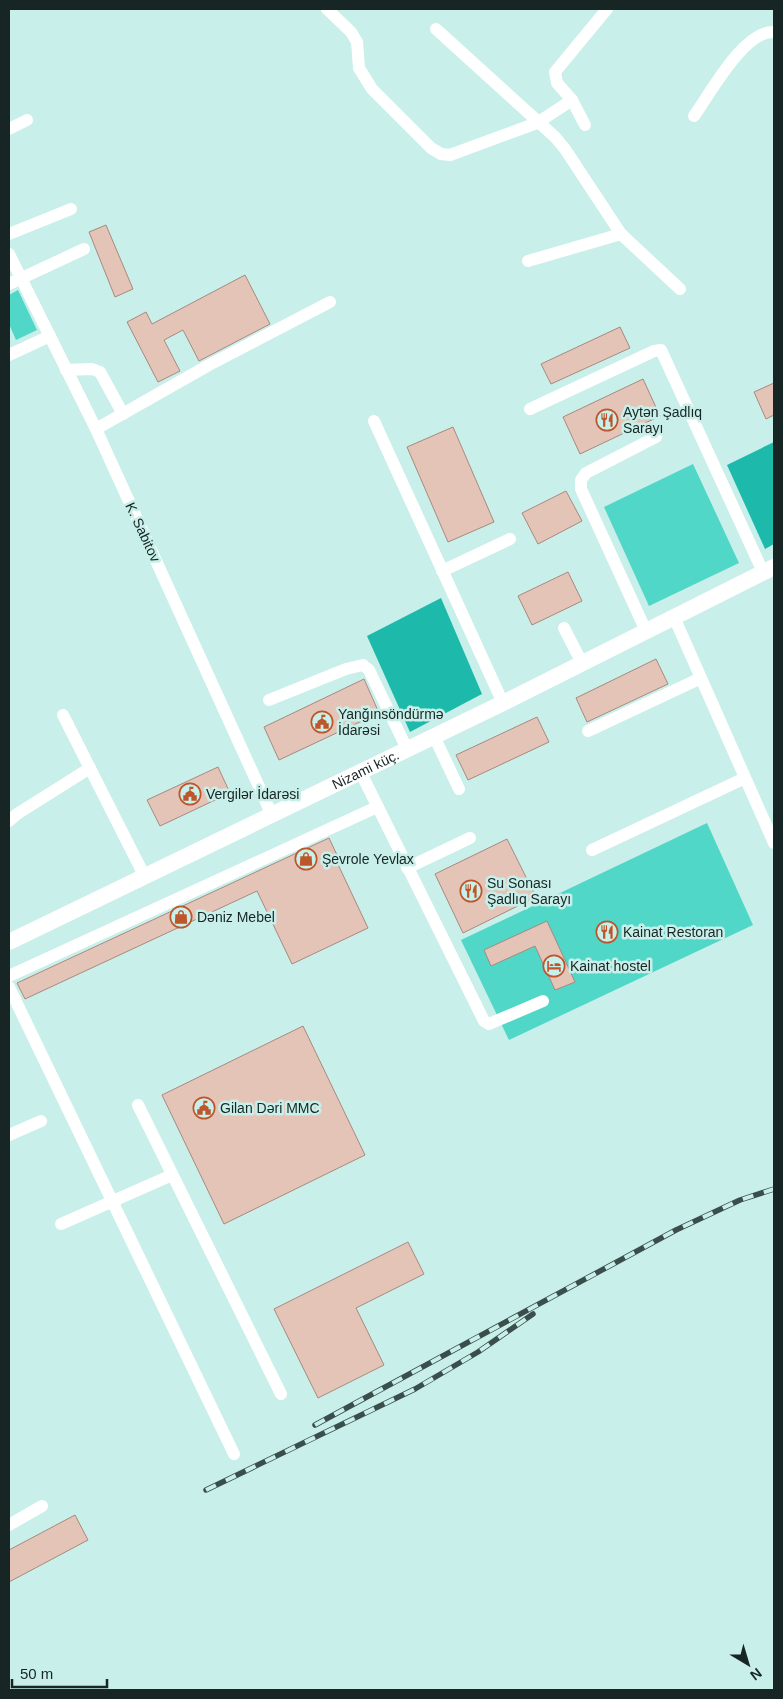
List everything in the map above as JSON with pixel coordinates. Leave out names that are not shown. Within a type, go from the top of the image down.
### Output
[{"type":"main road","name":"Nizami küç.","points":[[9,942],[271,813],[503,703],[646,630],[770,572]]},
{"type":"street","points":[[327,9],[351,32],[357,42],[359,68],[372,89],[431,148],[441,154],[450,155],[537,123],[572,100]]},
{"type":"street","points":[[584,125],[572,100],[556,83],[555,72],[607,9]]},
{"type":"street","points":[[436,30],[565,148],[622,234],[680,289]]},
{"type":"street","points":[[694,116],[741,49],[762,35],[774,32]]},
{"type":"street","points":[[9,129],[27,120]]},
{"type":"street","points":[[9,234],[71,209]]},
{"type":"street","points":[[528,261],[622,234]]},
{"type":"street","points":[[9,284],[84,249]]},
{"type":"street","name":"K. Sabitov","points":[[9,254],[96,430],[271,813]]},
{"type":"street","points":[[96,430],[208,365],[330,302]]},
{"type":"street","points":[[10,352],[50,336]]},
{"type":"street","points":[[530,409],[654,351],[661,350],[770,572]]},
{"type":"street","points":[[66,370],[92,369],[100,372],[123,414]]},
{"type":"street","points":[[374,422],[503,703]]},
{"type":"street","points":[[646,630],[581,489],[581,480],[586,473],[656,438]]},
{"type":"street","points":[[442,570],[510,539]]},
{"type":"street","points":[[674,617],[773,839]]},
{"type":"street","points":[[564,628],[582,662]]},
{"type":"street","points":[[269,700],[363,665],[369,670],[407,749]]},
{"type":"street","points":[[588,731],[701,678]]},
{"type":"street","points":[[63,715],[144,875]]},
{"type":"street","points":[[434,736],[458,789]]},
{"type":"street","points":[[9,821],[90,768]]},
{"type":"street","points":[[360,771],[484,1020],[489,1024],[543,1001]]},
{"type":"street","points":[[592,850],[746,778]]},
{"type":"street","points":[[9,976],[377,807]]},
{"type":"street","points":[[407,868],[470,838]]},
{"type":"street","points":[[9,988],[234,1454]]},
{"type":"street","points":[[138,1105],[281,1394]]},
{"type":"street","points":[[9,1135],[41,1121]]},
{"type":"street","points":[[61,1224],[113,1203],[172,1175]]},
{"type":"street","points":[[9,1525],[42,1506]]},
{"type":"green space","points":[[18,290],[37,330],[16,340],[9,324],[9,295]]},
{"type":"green space","points":[[693,464],[739,563],[649,606],[604,507]]},
{"type":"green space","name":"Kainat Restoran","points":[[707,823],[753,925],[509,1040],[461,940]]},
{"type":"shaded area","points":[[774,442],[774,544],[765,549],[727,465]]},
{"type":"shaded area","points":[[441,598],[482,694],[410,732],[367,636]]},
{"type":"building","points":[[106,225],[133,289],[115,297],[89,232]]},
{"type":"building","points":[[245,275],[270,324],[199,361],[183,330],[164,340],[180,371],[158,382],[127,322],[146,312],[152,324]]},
{"type":"building","points":[[620,327],[630,348],[551,384],[541,364]]},
{"type":"building","points":[[643,379],[660,416],[580,454],[563,417]]},
{"type":"building","points":[[774,383],[774,415],[766,419],[754,392]]},
{"type":"building","points":[[453,427],[494,522],[448,542],[407,447]]},
{"type":"building","points":[[566,491],[582,521],[538,544],[522,513]]},
{"type":"building","points":[[568,572],[582,601],[532,625],[518,596]]},
{"type":"building","points":[[656,659],[668,684],[587,722],[576,698]]},
{"type":"building","points":[[364,679],[379,713],[279,760],[264,727]]},
{"type":"building","points":[[537,717],[549,742],[468,780],[456,755]]},
{"type":"building","points":[[218,767],[230,793],[160,826],[147,800]]},
{"type":"building","points":[[329,838],[337,855],[334,856],[368,928],[292,964],[257,891],[25,999],[17,983]]},
{"type":"building","points":[[507,839],[536,897],[463,933],[435,874]]},
{"type":"building","points":[[547,921],[575,982],[555,990],[535,946],[491,966],[484,950]]},
{"type":"building","points":[[303,1026],[365,1155],[224,1224],[162,1095]]},
{"type":"building","points":[[408,1242],[424,1274],[356,1308],[384,1365],[318,1398],[274,1309]]},
{"type":"building","points":[[75,1515],[88,1540],[9,1582],[9,1550]]},
{"type":"railway","points":[[315,1425],[676,1230],[740,1200],[774,1189]]},
{"type":"railway","points":[[206,1490],[415,1389],[478,1352],[533,1314]]},
{"type":"place","name":"Aytən Şadlıq Sarayı","points":[[607,420]]},
{"type":"place","name":"Yanğınsöndürmə İdarəsi","points":[[322,722]]},
{"type":"place","name":"Vergilər İdarəsi","points":[[190,794]]},
{"type":"place","name":"Şevrole Yevlax","points":[[306,859]]},
{"type":"place","name":"Su Sonası Şadlıq Sarayı","points":[[471,891]]},
{"type":"place","name":"Dəniz Mebel","points":[[181,917]]},
{"type":"place","name":"Kainat Restoran","points":[[607,932]]},
{"type":"place","name":"Kainat hostel","points":[[554,966]]},
{"type":"place","name":"Gilan Dəri MMC","points":[[204,1108]]}]
